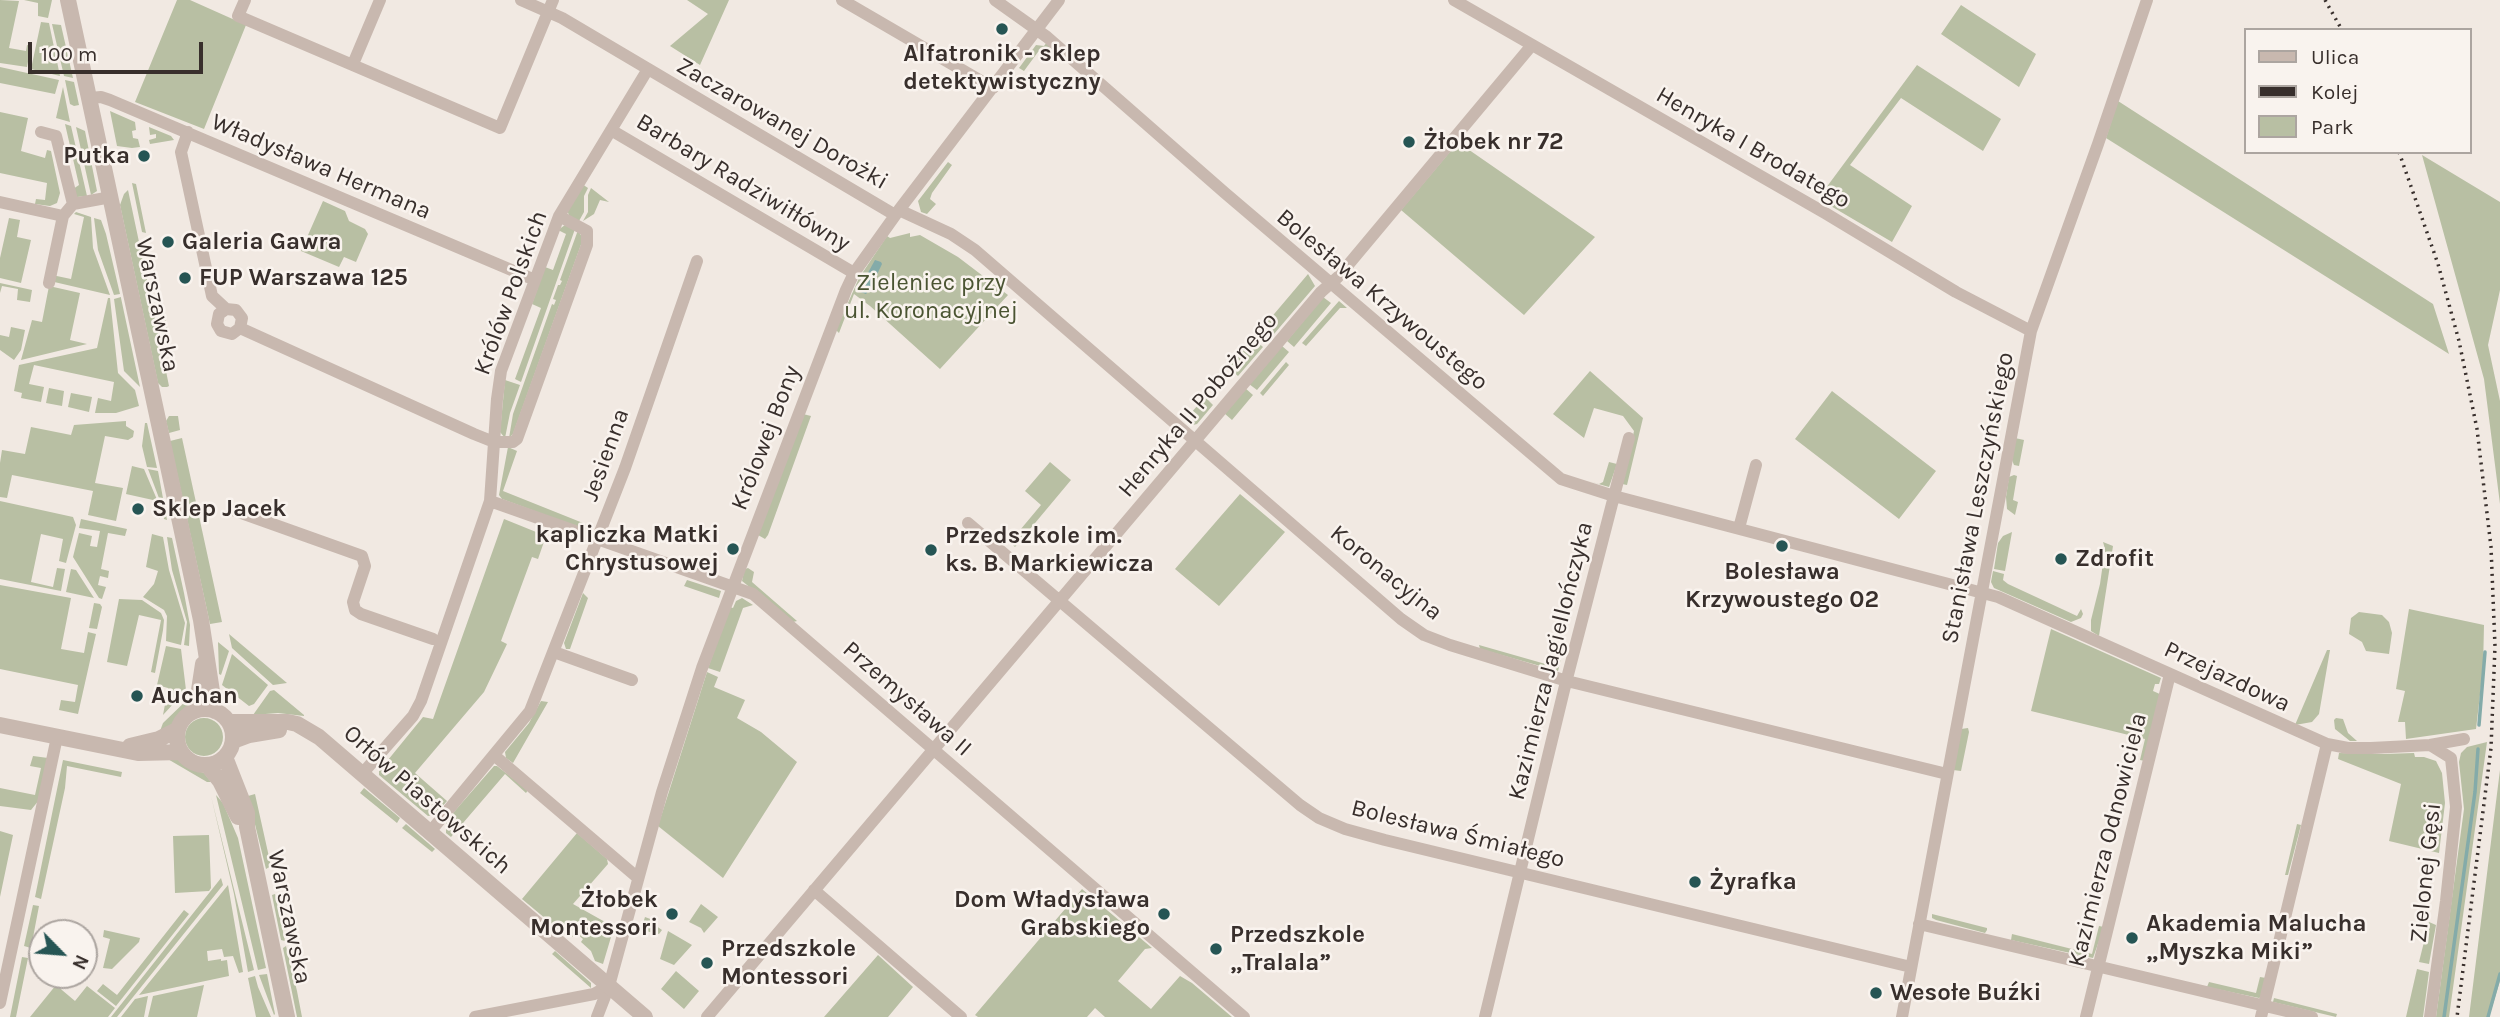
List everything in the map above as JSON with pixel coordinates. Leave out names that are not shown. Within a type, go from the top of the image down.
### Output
[{"type":"street","name":"Warszawska","points":[[68,0],[201,620],[215,710]]},
{"type":"street","points":[[245,0],[238,16],[500,128],[550,6]]},
{"type":"street","points":[[353,64],[380,0]]},
{"type":"street","name":"Zaczarowanej Dorożki","points":[[521,0],[550,6],[648,69],[897,212]]},
{"type":"street","points":[[842,0],[993,88]]},
{"type":"street","name":"Bolesława Krzywoustego","points":[[995,0],[1038,29],[1561,480],[1983,593]]},
{"type":"street","name":"Królowej Bony","points":[[597,1017],[609,986],[685,720],[732,586],[836,311],[854,273],[897,212],[1059,0]]},
{"type":"street","name":"Henryka I Brodatego","points":[[1454,0],[1825,213],[1956,292],[2031,331]]},
{"type":"street","name":"Stanisława Leszczyńskiego","points":[[1902,1017],[2031,331],[2147,0]]},
{"type":"street","name":"Henryka II Pobożnego","points":[[707,1017],[1532,45]]},
{"type":"street","name":"Królów Polskich","points":[[362,774],[418,708],[490,502],[501,371],[559,216],[648,69]]},
{"type":"street","name":"Władysława Hermana","points":[[90,98],[110,100],[534,280]]},
{"type":"street","name":"Barbary Radziwiłłówny","points":[[611,130],[854,273]]},
{"type":"street","points":[[41,132],[56,136],[73,204]]},
{"type":"street","points":[[188,132],[181,152],[212,296],[226,309],[236,310],[242,321],[240,328],[232,334],[226,334],[218,328],[217,318],[226,309]]},
{"type":"street","points":[[49,283],[63,215],[73,204],[111,197]]},
{"type":"street","points":[[0,202],[63,215]]},
{"type":"street","name":"Koronacyjna","points":[[897,212],[951,234],[975,250],[1401,619],[1424,635],[1567,681],[1947,774]]},
{"type":"street","points":[[240,328],[494,442],[506,443],[517,439],[587,245],[587,230],[559,216]]},
{"type":"street","name":"Jesienna","points":[[430,832],[530,711],[598,539],[697,261]]},
{"type":"street","name":"Kazimierza Jagiellończyka","points":[[1485,1017],[1629,438]]},
{"type":"street","points":[[1739,528],[1756,465]]},
{"type":"street","name":"Przemysława II","points":[[490,502],[753,594],[1244,1017]]},
{"type":"street","points":[[233,510],[362,556],[365,566],[353,602],[355,610],[433,639]]},
{"type":"street","name":"Bolesława Śmiałego","points":[[968,523],[1300,805],[1319,818],[1345,829],[1911,967]]},
{"type":"street","name":"Przejazdowa","points":[[1983,593],[2010,601],[2327,744],[2371,748],[2430,745],[2464,739]]},
{"type":"street","name":"Warszawska","points":[[196,710],[203,666],[201,620]]},
{"type":"street","points":[[554,652],[632,680]]},
{"type":"street","name":"Kazimierza Odnowiciela","points":[[2086,1017],[2170,674]]},
{"type":"street","points":[[196,710],[215,710],[229,722],[233,741],[225,757],[217,762],[207,765],[192,762],[177,745],[177,730],[184,718],[196,710]]},
{"type":"street","name":"Orłów Piastowskich","points":[[229,722],[247,724],[280,721],[297,724],[319,737],[645,1017]]},
{"type":"street","points":[[0,725],[138,753],[181,752]]},
{"type":"street","points":[[122,748],[159,739],[177,730]]},
{"type":"street","name":"Orłów Piastowskich","points":[[233,741],[269,731],[305,730]]},
{"type":"street","points":[[0,1003],[57,737]]},
{"type":"street","points":[[2263,1011],[2327,744]]},
{"type":"street","name":"Zielonej Gęsi","points":[[2430,745],[2451,758],[2456,807],[2430,1017]]},
{"type":"street","points":[[495,756],[638,878]]},
{"type":"street","name":"Warszawska","points":[[225,757],[247,813],[247,827],[287,1017]]},
{"type":"street","name":"Warszawska","points":[[207,765],[220,780],[238,817],[247,827]]},
{"type":"street","points":[[814,890],[961,1017]]},
{"type":"street","points":[[1919,923],[2099,965],[2263,1011],[2312,1017]]},
{"type":"street","points":[[475,1017],[594,994],[609,986]]},
{"type":"green space","points":[[0,0],[19,1],[9,48],[26,51],[27,45],[31,46],[27,67],[0,63]]},
{"type":"green space","points":[[24,0],[52,0],[48,18],[38,16],[38,3]]},
{"type":"green space","points":[[177,0],[190,0],[246,25],[204,129],[135,102]]},
{"type":"green space","points":[[687,0],[729,0],[700,65],[670,46],[708,14]]},
{"type":"green space","points":[[1961,5],[2036,54],[2019,87],[1941,34]]},
{"type":"green space","points":[[41,22],[49,23],[60,76],[31,69]]},
{"type":"green space","points":[[52,24],[61,25],[73,78],[64,76]]},
{"type":"green space","points":[[1047,42],[1060,54],[1055,58],[1046,52],[1038,52],[1024,71],[1019,68],[1036,45],[1044,46]]},
{"type":"green space","points":[[1917,65],[2001,119],[1983,151],[1901,98],[1850,165],[1912,206],[1892,242],[1824,202],[1820,196]]},
{"type":"green space","points":[[0,67],[59,80],[55,94],[0,83]]},
{"type":"green space","points":[[65,80],[74,82],[79,105],[70,104]]},
{"type":"green space","points":[[63,87],[70,122],[56,118]]},
{"type":"green space","points":[[2118,101],[2433,304],[2449,354],[2106,138]]},
{"type":"green space","points":[[110,111],[135,122],[133,138],[138,139],[140,147],[117,146]]},
{"type":"green space","points":[[0,112],[28,118],[21,151],[45,158],[47,150],[51,151],[60,193],[57,203],[50,206],[35,204],[36,199],[45,200],[47,183],[0,173]]},
{"type":"green space","points":[[65,124],[71,126],[87,196],[77,197],[73,189],[79,185]]},
{"type":"green space","points":[[76,127],[85,131],[97,191],[91,195]]},
{"type":"green space","points":[[149,127],[171,136],[174,140],[150,144],[149,140],[156,138],[156,134],[150,135]]},
{"type":"green space","points":[[1462,145],[1595,237],[1524,315],[1401,210],[1454,147]]},
{"type":"green space","points":[[2422,155],[2500,202],[2500,290],[2488,345],[2500,401],[2500,504],[2484,379]]},
{"type":"green space","points":[[948,162],[952,165],[930,199],[936,204],[927,214],[921,212],[918,201]]},
{"type":"green space","points":[[132,183],[136,184],[146,233],[142,232]]},
{"type":"green space","points":[[582,184],[588,188],[584,196],[584,212],[579,221],[569,216],[567,209]]},
{"type":"green space","points":[[591,188],[609,202],[600,200],[594,214],[583,221],[588,212],[588,195]]},
{"type":"green space","points":[[128,190],[169,386],[167,387],[158,383],[120,205]]},
{"type":"green space","points":[[323,201],[345,211],[349,221],[365,229],[368,234],[356,262],[344,257],[339,267],[301,251]]},
{"type":"green space","points":[[76,212],[91,217],[93,248],[110,295],[50,281],[52,275],[71,279],[84,217],[74,214]]},
{"type":"green space","points":[[9,218],[20,220],[17,237],[31,240],[21,283],[0,278],[0,258]]},
{"type":"green space","points":[[94,218],[101,220],[106,234],[120,294],[114,295],[98,250]]},
{"type":"green space","points":[[565,225],[575,229],[521,382],[515,379],[541,308],[532,304],[545,267],[553,270],[566,234],[558,230]]},
{"type":"green space","points":[[578,230],[583,239],[513,434],[509,438],[513,414],[552,304],[554,305],[556,300],[553,299],[562,281],[560,280]]},
{"type":"green space","name":"Zieleniec przy ul. Koronacyjnej","points":[[910,233],[910,237],[920,235],[958,257],[1008,295],[940,369],[854,294],[839,333],[836,330],[859,278],[887,236],[890,238]]},
{"type":"green space","points":[[153,264],[168,331],[165,333],[149,266]]},
{"type":"green space","points":[[1308,274],[1315,286],[1268,341],[1258,333]]},
{"type":"green space","points":[[0,283],[32,290],[30,302],[17,300],[18,289],[2,286],[0,293]]},
{"type":"green space","points":[[49,286],[80,293],[70,340],[87,344],[21,360],[32,320],[42,322]]},
{"type":"green space","points":[[121,297],[140,387],[124,371],[114,299]]},
{"type":"green space","points":[[1323,297],[1331,303],[1294,347],[1287,341]]},
{"type":"green space","points":[[108,298],[118,373],[135,390],[139,406],[116,413],[95,413],[98,398],[111,401],[114,382],[34,365],[29,384],[44,387],[41,402],[21,398],[22,393],[14,391],[19,365],[97,348]]},
{"type":"green space","points":[[1339,301],[1347,308],[1340,308],[1306,346],[1302,343]]},
{"type":"green space","points":[[11,327],[25,330],[21,350],[14,360],[0,350],[0,335],[9,337]]},
{"type":"green space","points":[[1254,339],[1263,347],[1238,376],[1228,367]]},
{"type":"green space","points":[[1282,346],[1289,352],[1257,390],[1249,384]]},
{"type":"green space","points":[[1286,362],[1289,365],[1263,396],[1260,393]]},
{"type":"green space","points":[[1590,371],[1643,418],[1627,485],[1622,484],[1634,431],[1623,416],[1594,408],[1584,438],[1553,414]]},
{"type":"green space","points":[[505,380],[520,385],[505,438],[500,432]]},
{"type":"green space","points":[[49,388],[64,391],[62,406],[46,403]]},
{"type":"green space","points":[[1245,388],[1253,395],[1232,420],[1224,413]]},
{"type":"green space","points":[[1832,391],[1936,471],[1899,519],[1795,439]]},
{"type":"green space","points":[[71,393],[92,397],[89,412],[68,407]]},
{"type":"green space","points":[[1205,397],[1213,405],[1197,424],[1184,421]]},
{"type":"green space","points":[[803,414],[811,416],[765,539],[758,535]]},
{"type":"green space","points":[[169,416],[178,416],[180,430],[169,433],[166,421]]},
{"type":"green space","points":[[126,421],[126,426],[134,431],[133,437],[128,440],[105,436],[95,483],[123,488],[116,521],[88,515],[93,491],[12,475],[7,498],[0,497],[2,450],[25,454],[31,427],[71,435],[74,425]]},
{"type":"green space","points":[[145,423],[157,468],[147,467],[142,446]]},
{"type":"green space","points":[[182,438],[222,622],[210,624],[170,441]]},
{"type":"green space","points":[[2015,438],[2024,440],[2019,466],[2014,465],[2012,460]]},
{"type":"green space","points":[[508,447],[517,451],[503,491],[588,525],[586,530],[502,499],[499,495]]},
{"type":"green space","points":[[1050,462],[1071,480],[1015,547],[1010,542],[1041,505],[1025,491]]},
{"type":"green space","points":[[1609,462],[1617,464],[1609,487],[1588,481],[1599,484],[1603,482]]},
{"type":"green space","points":[[132,466],[144,469],[158,502],[160,519],[155,514],[153,500],[126,494]]},
{"type":"green space","points":[[148,469],[158,471],[167,520],[164,519]]},
{"type":"green space","points":[[2017,476],[2013,500],[2018,502],[2015,515],[2007,509],[2006,497],[2009,477]]},
{"type":"green space","points":[[1240,494],[1285,532],[1219,606],[1175,569]]},
{"type":"green space","points":[[0,501],[73,517],[76,525],[66,563],[59,561],[63,539],[41,534],[31,582],[53,587],[57,568],[65,569],[61,591],[0,579]]},
{"type":"green space","points":[[81,519],[127,529],[125,536],[108,533],[101,569],[109,571],[108,578],[100,576],[98,585],[106,587],[102,599],[73,557],[79,533],[92,536],[90,546],[97,547],[100,531],[79,528]]},
{"type":"green space","points":[[504,519],[546,536],[538,559],[532,557],[501,641],[507,644],[484,692],[415,773],[447,801],[435,815],[428,816],[379,775],[379,771],[423,717],[433,719]]},
{"type":"green space","points":[[2012,532],[2005,571],[1994,569],[1998,543],[2003,536]]},
{"type":"green space","points":[[152,534],[163,537],[169,570],[185,623],[181,645],[166,641],[167,616],[164,610],[143,597],[154,584],[158,571],[146,567]]},
{"type":"green space","points":[[167,537],[172,538],[184,593],[190,625],[189,646],[184,645],[187,622],[172,570]]},
{"type":"green space","points":[[2103,542],[2113,546],[2099,636],[2091,631],[2091,620],[2100,584],[2105,549]]},
{"type":"green space","points":[[71,569],[76,570],[94,598],[66,592]]},
{"type":"green space","points":[[745,569],[754,572],[752,582],[797,621],[793,622],[742,581]]},
{"type":"green space","points":[[1993,571],[2004,574],[2003,580],[2008,584],[2077,616],[2081,609],[2081,618],[2071,622],[1994,588],[1991,582]]},
{"type":"green space","points":[[687,580],[721,591],[719,598],[684,586]]},
{"type":"green space","points":[[0,585],[71,598],[61,649],[84,653],[88,632],[96,634],[78,714],[59,710],[61,700],[75,702],[78,685],[0,669]]},
{"type":"green space","points":[[583,593],[588,598],[570,649],[566,649],[564,643]]},
{"type":"green space","points":[[742,598],[753,605],[743,608],[720,672],[708,668],[730,607],[733,608],[736,601]]},
{"type":"green space","points":[[119,599],[142,600],[161,613],[164,620],[163,630],[155,673],[151,672],[161,620],[139,615],[127,666],[107,662]]},
{"type":"green space","points":[[94,603],[102,607],[97,629],[89,628]]},
{"type":"green space","points":[[2409,609],[2484,625],[2483,669],[2476,729],[2406,739],[2405,722],[2398,722],[2405,691],[2396,689]]},
{"type":"green space","points":[[2359,612],[2382,615],[2389,622],[2392,633],[2389,654],[2366,651],[2362,642],[2349,634],[2351,618]]},
{"type":"green space","points":[[2051,629],[2161,678],[2153,691],[2162,695],[2145,761],[2140,760],[2145,739],[2031,711]]},
{"type":"green space","points":[[229,634],[287,683],[273,685],[232,648]]},
{"type":"green space","points":[[218,642],[229,651],[221,675],[219,674]]},
{"type":"green space","points":[[1479,645],[1549,665],[1561,659],[1558,671],[1480,649]]},
{"type":"green space","points":[[166,646],[181,649],[186,690],[163,715],[168,688],[157,685]]},
{"type":"green space","points":[[2327,650],[2330,650],[2319,714],[2312,722],[2295,725]]},
{"type":"green space","points":[[232,654],[268,685],[254,704],[249,706],[222,685]]},
{"type":"green space","points":[[707,672],[718,677],[714,687],[745,700],[737,718],[761,732],[797,762],[723,878],[658,826]]},
{"type":"green space","points":[[274,690],[304,716],[278,713],[253,715],[270,691]]},
{"type":"green space","points":[[190,697],[192,702],[172,726],[160,731],[163,723]]},
{"type":"green space","points":[[541,701],[548,702],[513,763],[506,758],[505,752],[529,723]]},
{"type":"green space","points":[[204,718],[218,723],[223,737],[218,751],[204,756],[190,751],[185,737],[190,723]]},
{"type":"green space","points":[[2336,718],[2343,719],[2348,733],[2357,741],[2350,741],[2335,729]]},
{"type":"green space","points":[[1968,728],[1961,771],[1953,770],[1961,729]]},
{"type":"green space","points":[[2487,742],[2449,1017],[2436,1017],[2464,809],[2459,762],[2461,753],[2467,747]]},
{"type":"green space","points":[[2339,753],[2414,753],[2415,757],[2436,761],[2442,773],[2445,803],[2439,853],[2389,841],[2401,784],[2338,759]]},
{"type":"green space","points":[[33,756],[48,758],[39,800],[31,810],[0,806],[0,788],[35,795],[41,768],[30,766]]},
{"type":"green space","points":[[166,758],[178,759],[190,768],[204,773],[211,782],[207,782]]},
{"type":"green space","points":[[63,760],[122,772],[121,777],[67,766],[65,788],[41,899],[35,897]]},
{"type":"green space","points":[[494,766],[528,790],[526,793],[505,774],[451,837],[446,833],[446,821]]},
{"type":"green space","points":[[2500,770],[2500,981],[2489,1017],[2469,1017]]},
{"type":"green space","points":[[364,788],[400,818],[397,823],[360,793]]},
{"type":"green space","points":[[255,794],[271,866],[266,869],[248,796]]},
{"type":"green space","points":[[216,795],[223,803],[238,838],[266,968],[258,970]]},
{"type":"green space","points":[[211,796],[254,970],[248,972],[234,894]]},
{"type":"green space","points":[[406,824],[435,849],[432,852],[402,828]]},
{"type":"green space","points":[[2297,824],[2301,825],[2288,875],[2285,875]]},
{"type":"green space","points":[[0,831],[13,835],[0,897]]},
{"type":"green space","points":[[577,833],[607,859],[608,864],[573,904],[614,927],[603,964],[595,961],[591,951],[581,942],[583,939],[577,934],[574,937],[564,934],[522,899]]},
{"type":"green space","points":[[209,835],[211,888],[209,891],[175,893],[173,836]]},
{"type":"green space","points":[[221,878],[223,885],[117,1017],[111,1017]]},
{"type":"green space","points":[[228,885],[243,972],[239,973],[233,956],[224,957],[222,949],[207,951],[208,961],[227,960],[229,976],[139,995]]},
{"type":"green space","points":[[1082,889],[1152,948],[1145,949],[1118,981],[1151,1009],[1180,976],[1232,1017],[1105,1017],[1095,1008],[1087,1017],[975,1015]]},
{"type":"green space","points":[[275,894],[285,941],[281,940],[272,895]]},
{"type":"green space","points":[[701,904],[718,917],[704,933],[701,928],[689,922]]},
{"type":"green space","points":[[33,905],[39,906],[37,919],[30,919]]},
{"type":"green space","points":[[184,910],[189,914],[116,1006],[97,991],[103,984],[117,995]]},
{"type":"green space","points":[[1932,914],[1987,930],[1985,933],[1936,920],[1932,918]]},
{"type":"green space","points":[[645,917],[653,920],[652,923],[662,930],[659,934],[641,930]]},
{"type":"green space","points":[[2429,922],[2436,925],[2429,964],[2419,962]]},
{"type":"green space","points":[[2099,926],[2104,927],[2093,958],[2011,940],[2012,934],[2092,954]]},
{"type":"green space","points":[[28,928],[28,947],[24,946]]},
{"type":"green space","points":[[104,930],[140,938],[112,969],[103,968],[110,939],[103,937]]},
{"type":"green space","points":[[668,931],[692,945],[674,965],[660,959]]},
{"type":"green space","points":[[286,946],[302,1017],[297,1017],[283,948]]},
{"type":"green space","points":[[555,951],[591,983],[591,988],[552,954]]},
{"type":"green space","points":[[878,955],[913,987],[888,1017],[824,1017]]},
{"type":"green space","points":[[22,957],[28,958],[16,1017],[10,1017]]},
{"type":"green space","points":[[2417,969],[2429,972],[2423,1017],[2406,1017]]},
{"type":"green space","points":[[676,971],[699,991],[684,1009],[661,989]]},
{"type":"green space","points":[[267,974],[275,1014],[274,1015],[259,975]]},
{"type":"green space","points":[[255,976],[271,1017],[256,1017],[248,978]]},
{"type":"green space","points":[[2260,977],[2266,978],[2259,998],[2207,987],[2209,982],[2256,993]]},
{"type":"green space","points":[[204,985],[197,1017],[148,1017],[153,996]]},
{"type":"green space","points":[[53,989],[61,989],[75,1001],[85,989],[91,989],[115,1008],[108,1017],[30,1017]]},
{"type":"green space","points":[[148,996],[144,1017],[121,1017],[135,999]]},
{"type":"green space","points":[[2274,998],[2337,1014],[2336,1017],[2273,1002]]},
{"type":"water","points":[[875,260],[882,264],[872,285],[866,294],[858,291]]},
{"type":"waterway","points":[[2479,725],[2485,652]]},
{"type":"waterway","points":[[2444,1017],[2475,792],[2478,749]]},
{"type":"waterway","points":[[2488,1017],[2500,974]]},
{"type":"railway","points":[[2325,0],[2341,28]]},
{"type":"railway","points":[[2400,154],[2438,264],[2459,341],[2477,429],[2491,547],[2495,646],[2491,748],[2457,1017]]},
{"type":"place","name":"Alfatronik - sklep detektywistyczny","points":[[1002,29]]},
{"type":"place","name":"Żłobek nr 72","points":[[1409,142]]},
{"type":"place","name":"Putka","points":[[144,156]]},
{"type":"place","name":"Galeria Gawra","points":[[168,242]]},
{"type":"place","name":"FUP Warszawa 125","points":[[185,278]]},
{"type":"place","name":"Sklep Jacek","points":[[138,509]]},
{"type":"place","name":"Bolesława Krzywoustego 02","points":[[1782,546]]},
{"type":"place","name":"kapliczka Matki Chrystusowej","points":[[733,549]]},
{"type":"place","name":"Przedszkole im. ks. B. Markiewicza","points":[[931,550]]},
{"type":"place","name":"Zdrofit","points":[[2061,559]]},
{"type":"place","name":"Auchan","points":[[137,696]]},
{"type":"place","name":"Żyrafka","points":[[1695,882]]},
{"type":"place","name":"Żłobek Montessori","points":[[672,914]]},
{"type":"place","name":"Dom Władysława Grabskiego","points":[[1164,914]]},
{"type":"place","name":"Akademia Malucha „Myszka Miki”","points":[[2132,938]]},
{"type":"place","name":"Przedszkole „Tralala”","points":[[1216,949]]},
{"type":"place","name":"Przedszkole Montessori","points":[[707,963]]},
{"type":"place","name":"Wesołe Buźki","points":[[1876,993]]}]
